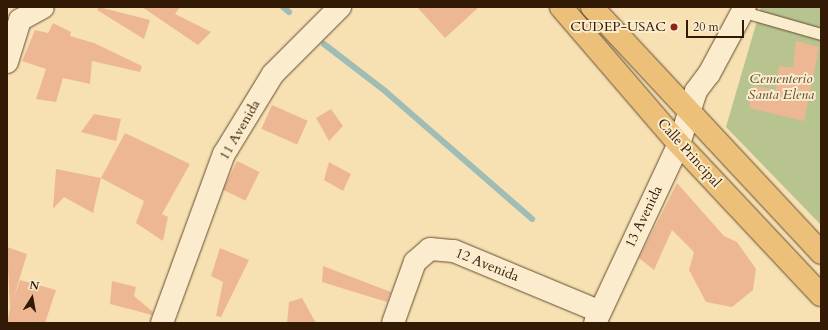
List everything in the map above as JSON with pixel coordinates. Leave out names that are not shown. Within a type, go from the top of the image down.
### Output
[{"type":"main road","name":"Calle Principal","points":[[561,7],[679,144],[821,295]]},
{"type":"main road","name":"Calle Principal","points":[[592,7],[821,253]]},
{"type":"street","points":[[7,62],[13,24],[43,7]]},
{"type":"street","name":"11 Avenida","points":[[162,323],[224,154],[273,74],[340,7]]},
{"type":"street","name":"13 Avenida","points":[[597,317],[679,144],[696,91],[744,9]]},
{"type":"street","name":"12 Avenida","points":[[393,323],[415,262],[430,248],[454,251],[597,317]]},
{"type":"lane","points":[[744,9],[821,34]]},
{"type":"green space","name":"Cementerio Santa Elena","points":[[761,7],[821,7],[821,225],[726,127]]},
{"type":"building","points":[[99,7],[150,20],[144,39],[97,10]]},
{"type":"building","points":[[142,7],[180,7],[175,14],[211,32],[198,45]]},
{"type":"building","points":[[417,7],[479,7],[445,38]]},
{"type":"building","points":[[53,23],[71,32],[70,36],[94,43],[142,66],[140,72],[92,61],[90,84],[63,78],[56,102],[36,99],[46,69],[22,61],[35,30],[48,33]]},
{"type":"building","points":[[796,41],[819,47],[804,121],[749,108],[753,86],[776,90],[779,66],[793,68]]},
{"type":"building","points":[[272,105],[308,121],[297,145],[261,129]]},
{"type":"building","points":[[331,109],[343,126],[329,141],[316,118]]},
{"type":"building","points":[[94,114],[121,119],[116,141],[81,132]]},
{"type":"building","points":[[125,133],[190,164],[162,214],[168,217],[163,241],[136,223],[144,201],[101,178]]},
{"type":"building","points":[[237,161],[259,172],[245,201],[223,190]]},
{"type":"building","points":[[329,162],[351,174],[343,191],[324,180]]},
{"type":"building","points":[[56,169],[101,178],[93,213],[64,197],[53,209]]},
{"type":"building","points":[[677,183],[724,236],[737,242],[756,269],[753,290],[732,307],[706,302],[689,270],[694,252],[672,230],[654,270],[639,258]]},
{"type":"building","points":[[7,247],[27,254],[13,300],[20,280],[56,290],[45,323],[7,323],[10,308]]},
{"type":"building","points":[[220,248],[249,260],[221,317],[216,316],[223,282],[211,276]]},
{"type":"building","points":[[323,266],[391,292],[387,302],[322,282]]},
{"type":"building","points":[[112,281],[136,287],[134,296],[153,312],[152,315],[110,304]]},
{"type":"building","points":[[302,298],[316,323],[287,323],[289,302]]},
{"type":"waterway","points":[[283,7],[289,12]]},
{"type":"waterway","points":[[324,44],[385,91],[532,219]]},
{"type":"place","name":"CUDEP-USAC","points":[[674,27]]}]
